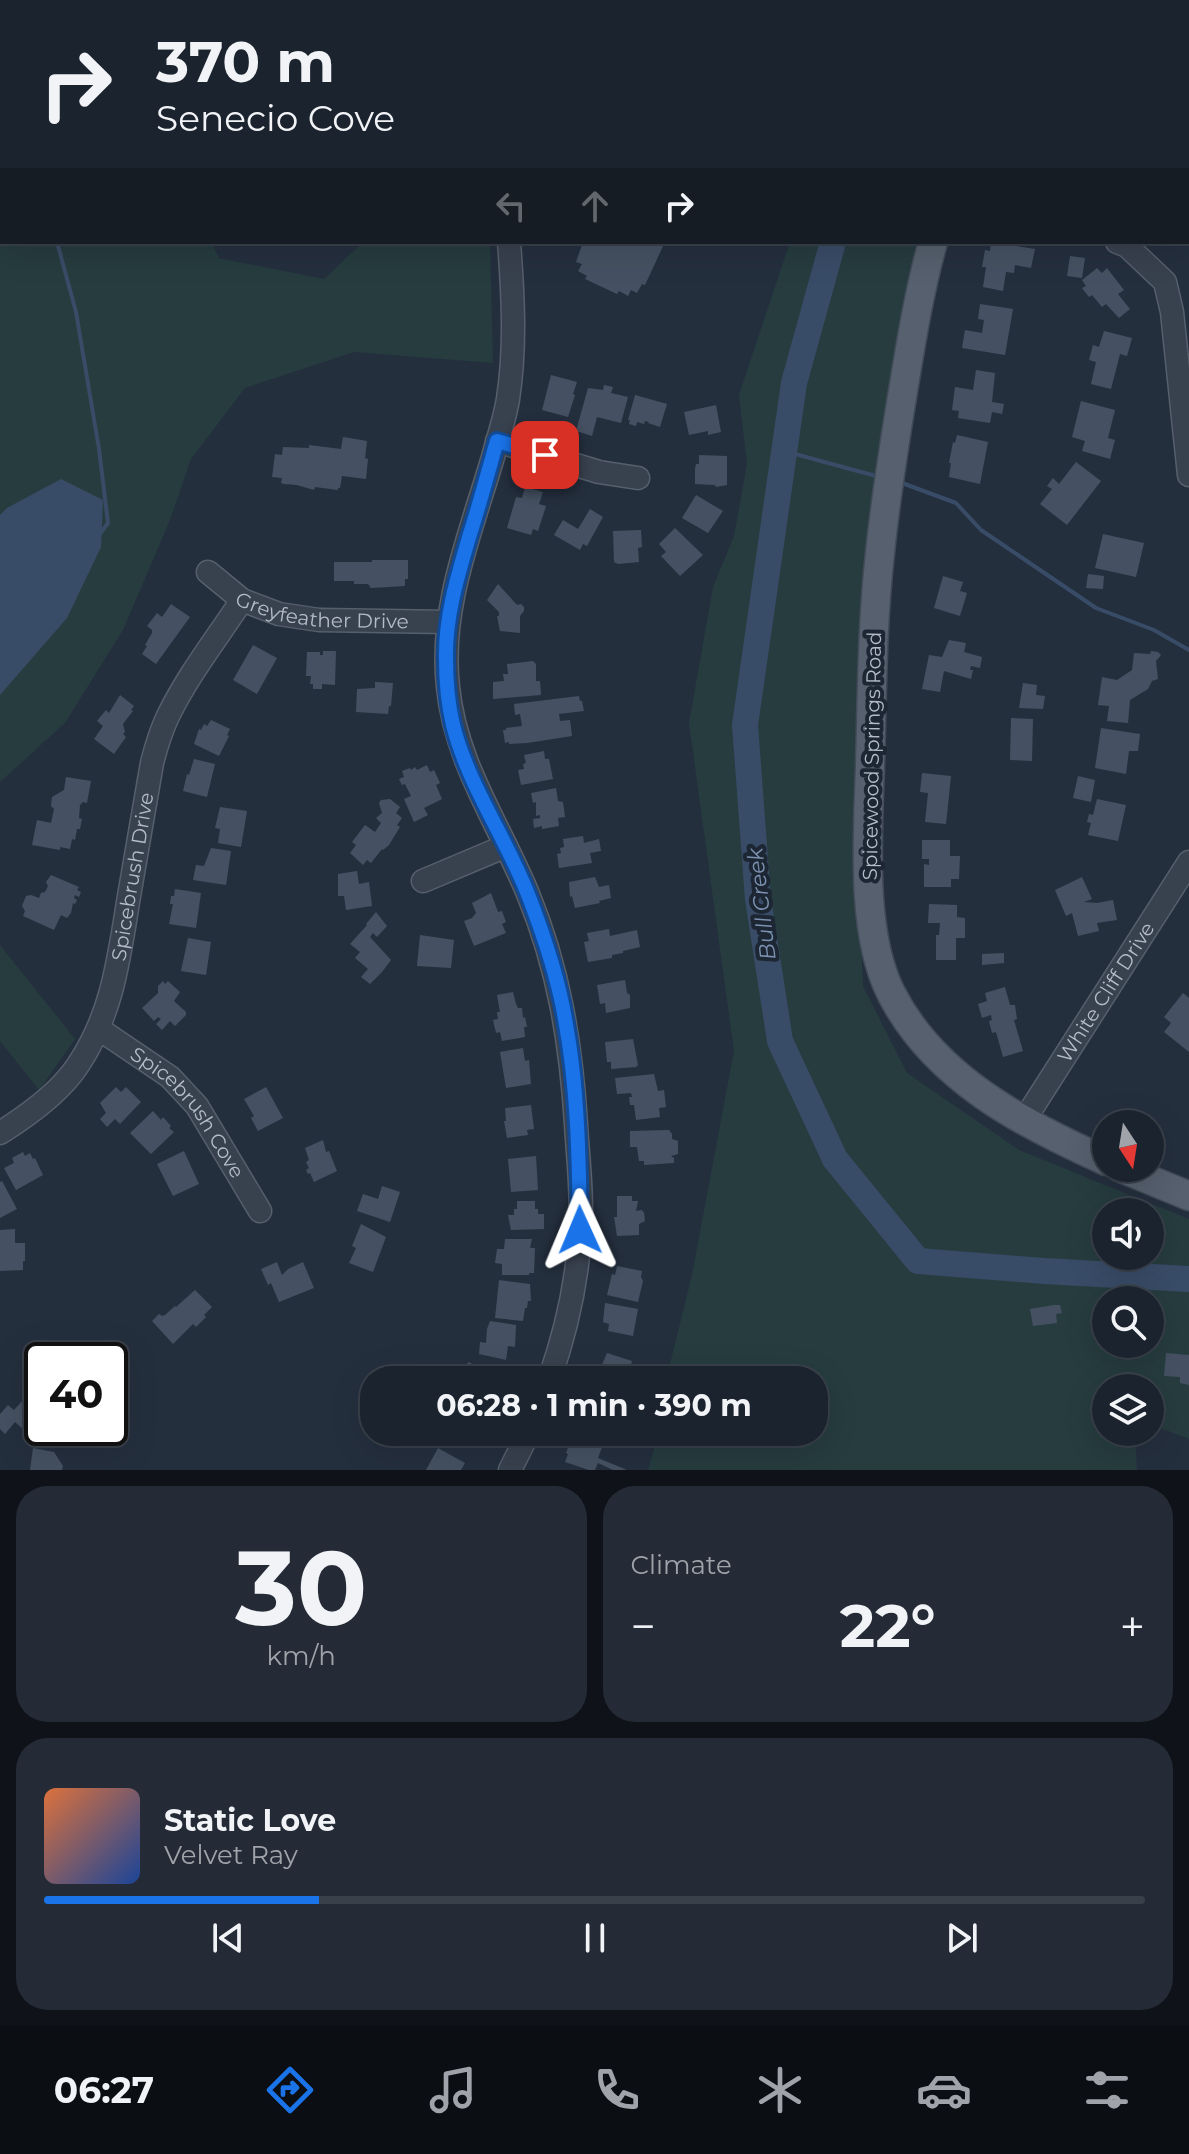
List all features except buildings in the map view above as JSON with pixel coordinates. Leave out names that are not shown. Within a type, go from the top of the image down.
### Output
[{"type":"main road","name":"Spicewood Springs Road","points":[[933,244],[913,327],[880,554],[873,648],[869,804],[873,928],[890,991],[915,1031],[955,1072],[986,1097],[1023,1122],[1092,1154]]},
{"type":"main road","points":[[1155,1182],[1189,1196]]},
{"type":"street","points":[[509,244],[513,302],[508,400],[455,586],[448,622],[447,687],[453,725],[468,768],[529,896],[555,974],[566,1019],[573,1076],[580,1230],[576,1278],[567,1324],[554,1366]]},
{"type":"street","points":[[1122,244],[1165,282],[1172,312],[1189,475]]},
{"type":"street","points":[[497,441],[599,472],[638,478]]},
{"type":"street","name":"Greyfeather Drive","points":[[208,572],[242,600],[279,614],[319,620],[448,622]]},
{"type":"street","name":"Spicebrush Drive","points":[[0,1133],[46,1100],[77,1068],[99,1029],[115,984],[157,744],[167,717],[187,682],[242,600]]},
{"type":"street","points":[[423,881],[506,846]]},
{"type":"street","name":"White Cliff Drive","points":[[1023,1122],[1189,862]]},
{"type":"street","name":"Spicebrush Cove","points":[[99,1029],[170,1077],[197,1106],[260,1211]]},
{"type":"street","points":[[510,1470],[522,1446]]},
{"type":"green space","points":[[0,244],[212,244],[219,258],[324,279],[361,244],[490,244],[493,363],[354,352],[245,388],[191,459],[170,520],[123,630],[65,723],[0,782]]},
{"type":"green space","points":[[789,244],[916,244],[869,522],[855,799],[863,986],[907,1073],[1019,1150],[1137,1198],[1092,1198],[1092,1270],[1164,1270],[1164,1209],[1189,1219],[1189,1439],[1164,1429],[1164,1374],[1092,1374],[1092,1446],[1136,1446],[1137,1470],[648,1470],[655,1446],[828,1446],[828,1366],[669,1366],[692,1275],[734,1051],[689,723],[713,587],[734,536],[747,464],[739,395]]},
{"type":"green space","points":[[0,945],[75,1039],[39,1090],[0,1041]]},
{"type":"water","points":[[61,479],[103,500],[101,547],[67,618],[0,695],[0,515],[7,508]]},
{"type":"waterway","points":[[58,244],[76,312],[99,449],[108,523],[99,535]]},
{"type":"waterway","name":"Bull Creek","points":[[832,244],[794,383],[745,725],[758,899],[780,1041],[835,1159],[918,1261],[1189,1279]]},
{"type":"waterway","points":[[784,451],[876,476]]},
{"type":"waterway","points":[[902,483],[956,503],[981,530],[1096,608],[1154,630],[1189,650]]},
{"type":"route","points":[[545,455],[497,441],[455,586],[448,622],[447,687],[453,725],[468,768],[529,896],[555,974],[566,1019],[573,1076],[580,1230]]}]
